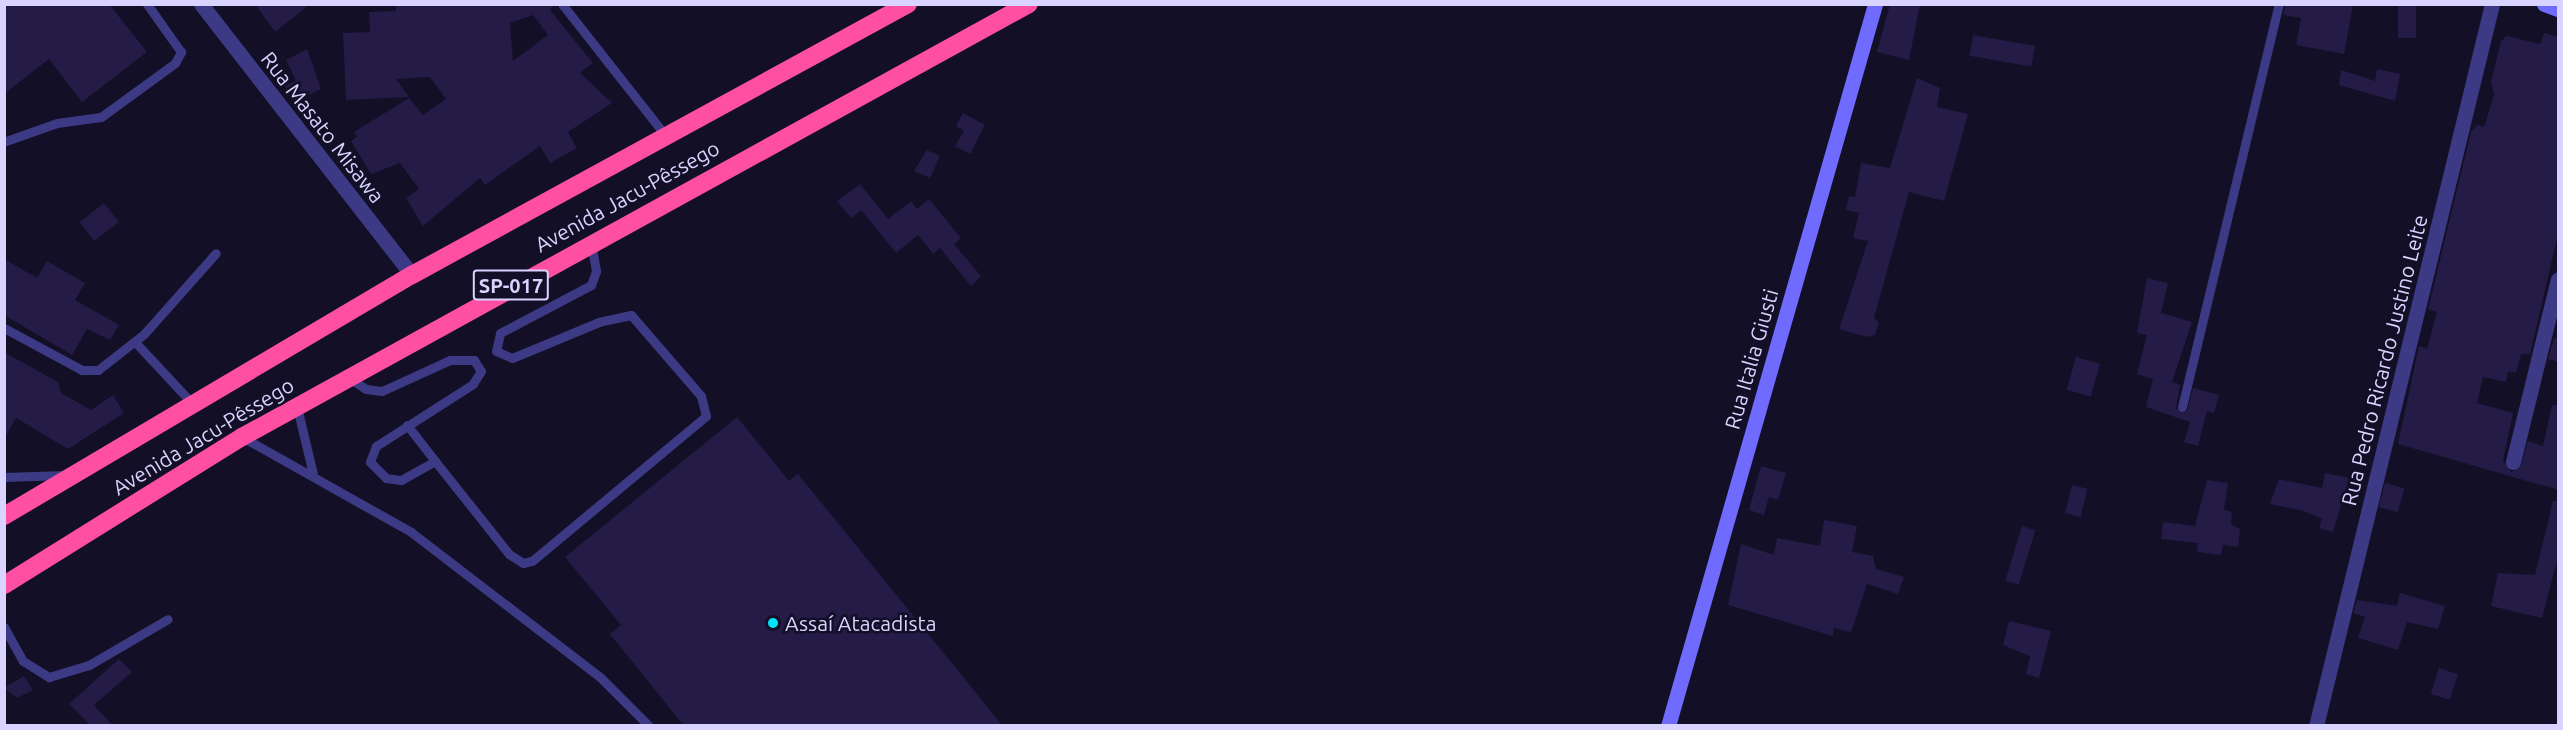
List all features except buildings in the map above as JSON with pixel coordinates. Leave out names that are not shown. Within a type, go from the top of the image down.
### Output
[{"type":"highway","name":"Avenida Jacu-Pêssego","points":[[4,516],[191,402],[412,275],[908,4]]},
{"type":"highway","name":"Avenida Jacu-Pêssego","points":[[4,585],[242,437],[590,242],[1029,4]]},
{"type":"street","name":"Rua Masato Misawa","points":[[201,4],[412,275]]},
{"type":"street","name":"Rua Italia Giusti","points":[[1668,726],[1875,4]]},
{"type":"street","name":"Rua Pedro Ricardo Justino Leite","points":[[2316,726],[2492,4]]},
{"type":"street","points":[[2544,4],[2559,9]]},
{"type":"street","points":[[2513,462],[2559,279]]},
{"type":"lane","points":[[6,141],[57,123],[101,117],[176,63],[181,52],[147,4]]},
{"type":"lane","points":[[562,4],[666,136]]},
{"type":"lane","points":[[2182,407],[2279,4]]},
{"type":"lane","points":[[407,425],[509,554],[527,563],[702,423],[706,410],[701,396],[631,315],[598,322],[512,358],[496,351],[500,333],[591,285],[596,271],[590,242]]},
{"type":"lane","points":[[4,328],[82,370],[112,364],[216,254]]},
{"type":"lane","points":[[135,342],[191,402]]},
{"type":"lane","points":[[348,377],[366,389],[382,391],[456,358],[478,365],[481,371],[473,384],[407,425],[373,450],[375,470],[401,480],[435,461]]},
{"type":"lane","points":[[297,406],[313,474]]},
{"type":"lane","points":[[242,437],[313,474],[411,532],[601,678],[649,726]]},
{"type":"lane","points":[[4,477],[70,475]]},
{"type":"lane","points":[[4,627],[24,661],[49,676],[89,665],[168,619]]},
{"type":"place","name":"Assaí Atacadista","points":[[773,623]]}]
